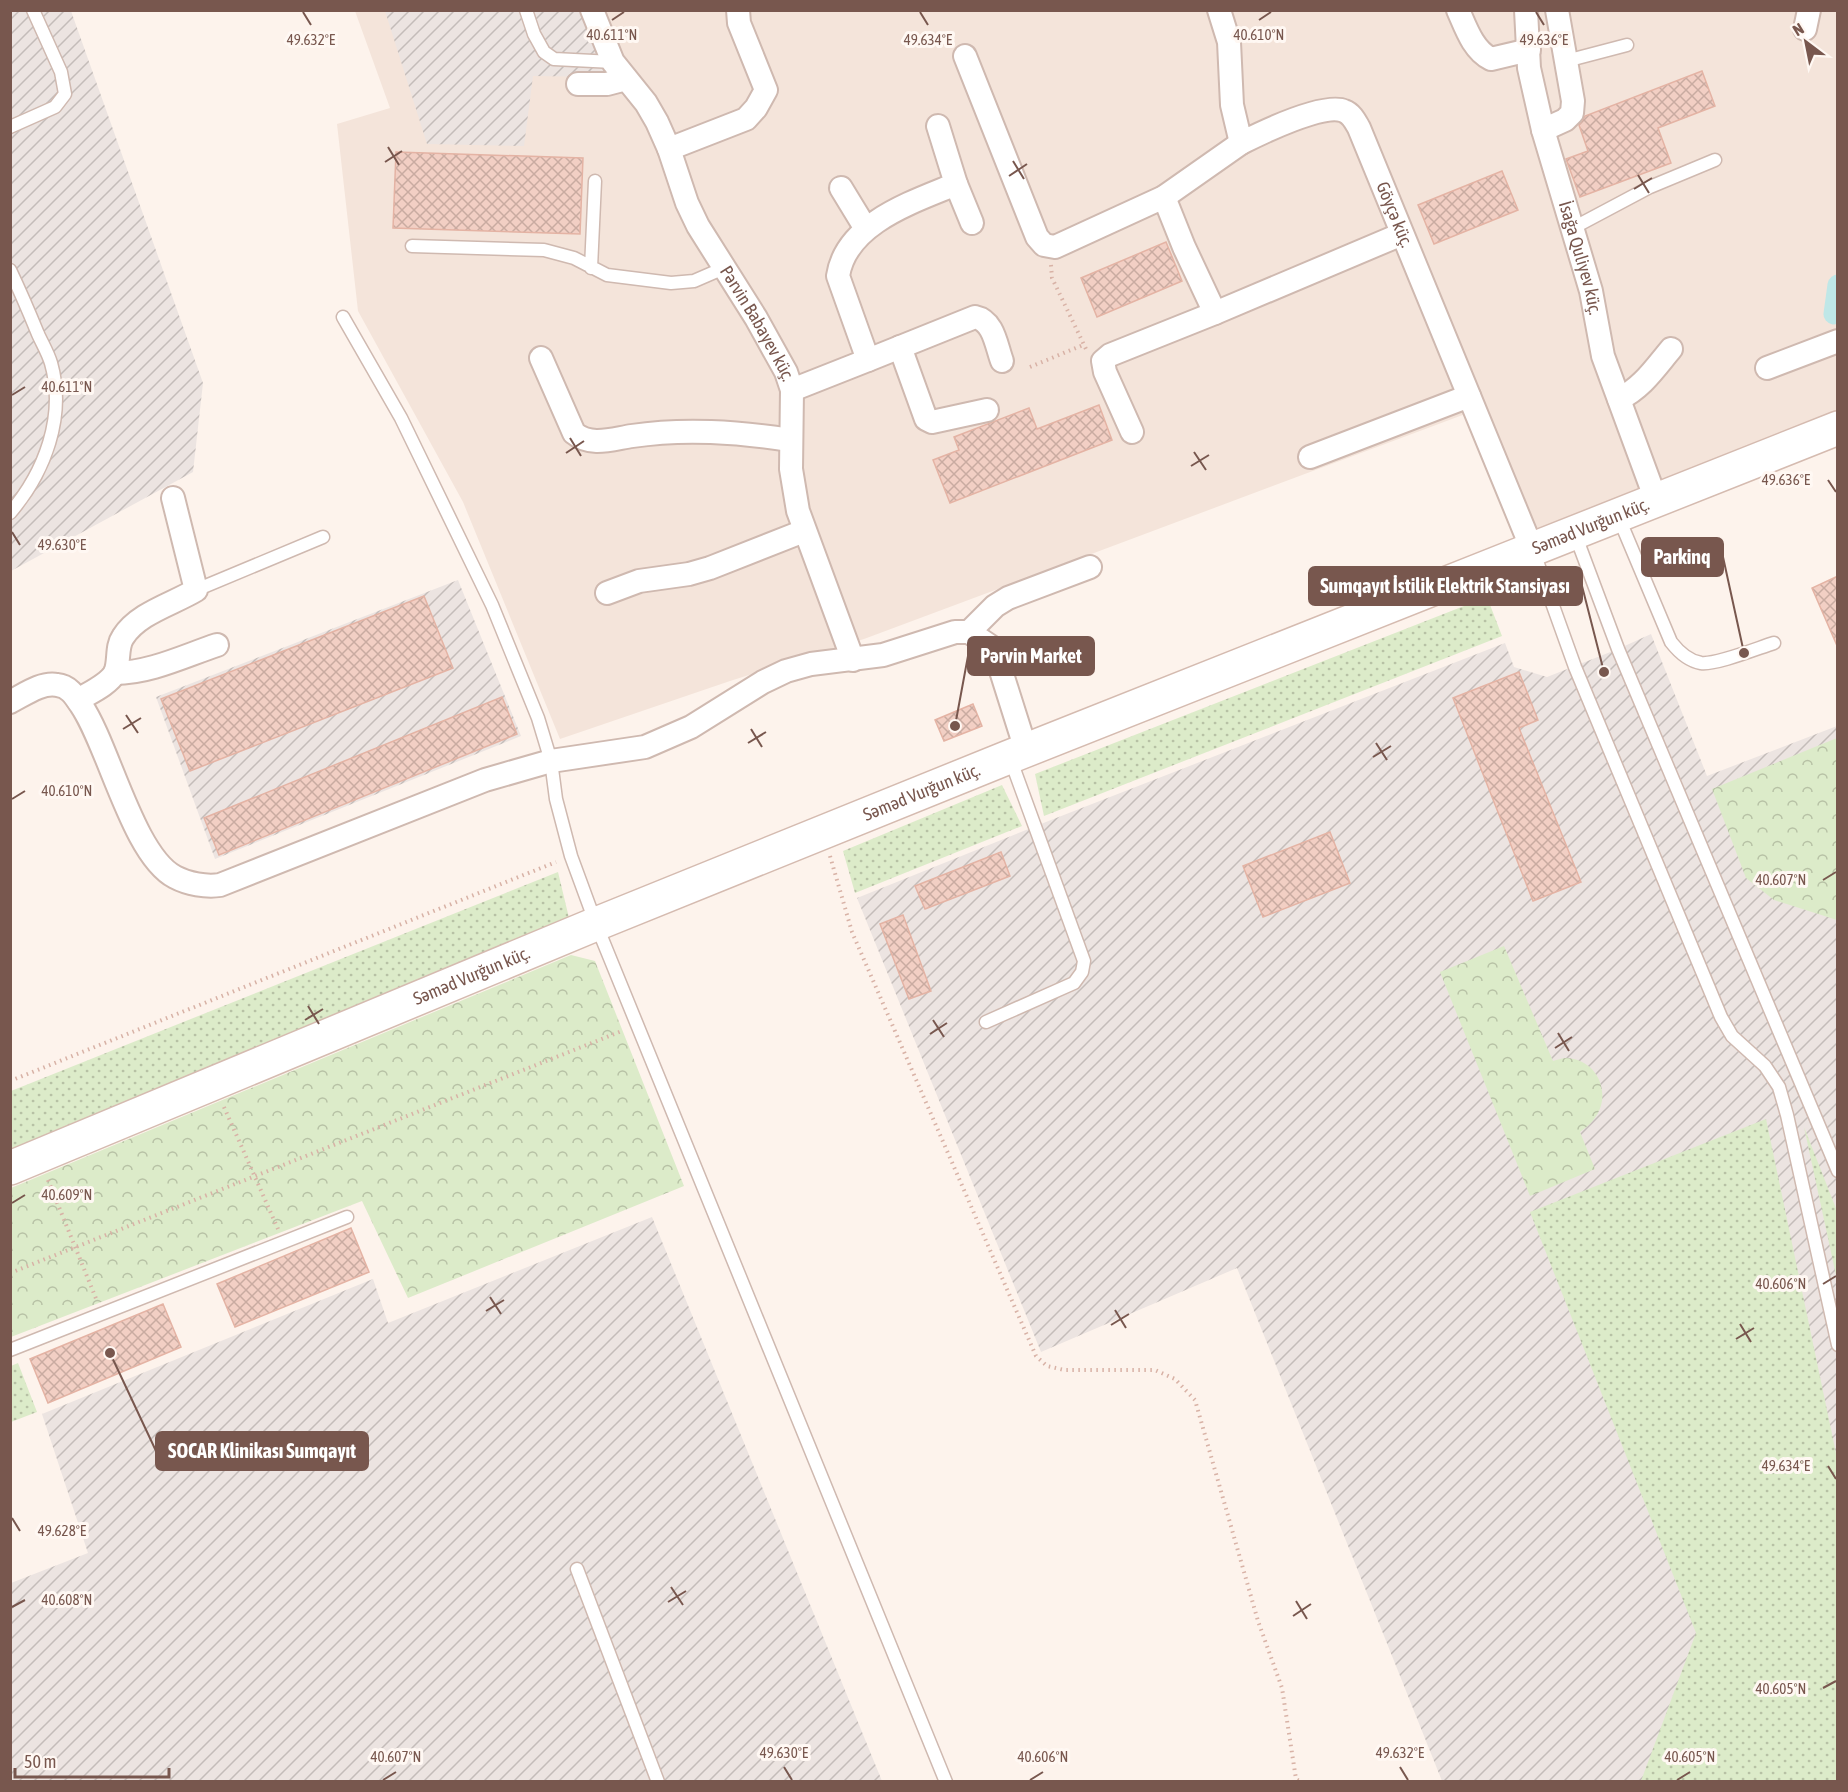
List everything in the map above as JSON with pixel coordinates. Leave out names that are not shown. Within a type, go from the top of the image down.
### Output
[{"type":"main road","name":"Səməd Vurğun küç.","points":[[10,1168],[596,924],[1018,753],[1838,428]]},
{"type":"street","name":"Pərvin Babayev küç.","points":[[592,10],[620,71],[646,103],[669,149],[687,203],[698,226],[774,347],[786,372],[792,390],[791,469],[798,511],[853,660]]},
{"type":"street","points":[[669,149],[746,119],[756,108],[766,90],[739,23],[738,10]]},
{"type":"street","points":[[965,56],[1037,237],[1044,245],[1055,247],[1164,197],[1241,143],[1232,105],[1228,42],[1219,10]]},
{"type":"street","points":[[1458,10],[1470,37],[1482,54],[1491,59],[1528,50]]},
{"type":"street","name":"İsağa Quliyev küç.","points":[[1526,10],[1529,68],[1543,130],[1591,291],[1603,356],[1656,500]]},
{"type":"street","points":[[1543,130],[1565,120],[1572,113],[1573,101],[1557,10]]},
{"type":"street","points":[[578,84],[608,84],[620,71]]},
{"type":"street","name":"Göyçə küç.","points":[[1241,143],[1304,116],[1329,110],[1341,110],[1351,115],[1359,128],[1532,549]]},
{"type":"street","points":[[938,126],[956,184],[972,223]]},
{"type":"street","points":[[868,360],[838,276],[840,264],[853,243],[866,229],[887,215],[956,184]]},
{"type":"street","points":[[841,188],[866,229]]},
{"type":"street","points":[[1164,197],[1215,314]]},
{"type":"street","points":[[1132,432],[1105,372],[1103,361],[1110,355],[1215,314],[1402,234]]},
{"type":"street","points":[[792,390],[975,317],[984,319],[990,326],[1002,361]]},
{"type":"street","points":[[1767,368],[1838,341]]},
{"type":"street","points":[[900,347],[926,419],[933,422],[987,410]]},
{"type":"street","points":[[1619,399],[1642,385],[1671,348]]},
{"type":"street","points":[[542,358],[574,433],[582,440],[592,442],[685,430],[740,432],[790,440]]},
{"type":"street","points":[[1310,457],[1469,396]]},
{"type":"street","points":[[78,700],[115,673],[122,638],[132,627],[146,616],[196,590],[173,498]]},
{"type":"street","points":[[607,593],[639,581],[689,574],[710,568],[804,531]]},
{"type":"street","points":[[969,632],[995,606],[1008,598],[1090,567]]},
{"type":"street","points":[[10,702],[38,687],[56,684],[67,688],[89,717],[141,838],[159,863],[175,877],[208,887],[220,885],[485,780],[551,761],[645,747],[691,727],[763,682],[786,671],[811,664],[883,655],[955,632],[969,632],[990,646],[996,655],[1018,753]]},
{"type":"street","points":[[115,673],[146,670],[217,645]]},
{"type":"lane","points":[[10,127],[55,107],[65,94],[61,72],[33,10]]},
{"type":"lane","points":[[526,10],[534,34],[544,52],[554,59],[620,71]]},
{"type":"lane","points":[[1566,61],[1627,45]]},
{"type":"lane","points":[[1571,229],[1650,187],[1715,160]]},
{"type":"lane","points":[[591,268],[595,181]]},
{"type":"lane","points":[[412,246],[544,250],[574,258],[607,274],[671,283],[694,281],[724,268]]},
{"type":"lane","points":[[10,270],[51,363],[56,392],[56,421],[47,452],[30,486],[10,513]]},
{"type":"lane","points":[[343,317],[401,418],[492,604],[538,718],[551,761],[556,799],[571,856],[596,924],[946,1782]]},
{"type":"lane","points":[[1617,515],[1671,642],[1680,653],[1701,663],[1712,662],[1774,643]]},
{"type":"lane","points":[[1574,532],[1618,649],[1838,1171]]},
{"type":"lane","points":[[196,590],[323,537]]},
{"type":"lane","points":[[1532,549],[1575,667],[1721,1017],[1732,1036],[1765,1066],[1779,1087],[1838,1345]]},
{"type":"lane","points":[[986,1022],[1074,983],[1082,972],[1084,962],[1018,753]]},
{"type":"lane","points":[[10,1350],[347,1217]]},
{"type":"lane","points":[[578,1569],[658,1782]]},
{"type":"path","points":[[1055,247],[1051,266],[1052,278],[1083,345],[1103,361]]},
{"type":"path","points":[[1030,367],[1083,345]]},
{"type":"path","points":[[823,832],[852,932],[1036,1356],[1047,1366],[1064,1371],[1155,1371],[1175,1379],[1195,1400],[1258,1621],[1282,1688],[1296,1779],[1301,1782]]},
{"type":"path","points":[[10,1081],[571,856]]},
{"type":"path","points":[[10,1273],[622,1031]]},
{"type":"path","points":[[221,1101],[280,1233]]},
{"type":"path","points":[[45,1174],[98,1303]]},
{"type":"shaded area","points":[[11,11],[71,11],[203,383],[193,472],[11,571]]},
{"type":"shaded area","points":[[355,11],[1837,11],[1837,412],[1522,538],[1468,413],[864,639],[730,681],[560,739],[463,502],[358,311],[337,124],[390,108]]},
{"type":"shaded area","points":[[385,11],[582,11],[602,54],[604,77],[533,76],[524,146],[427,144]]},
{"type":"shaded area","points":[[458,580],[521,736],[215,859],[156,697]]},
{"type":"shaded area","points":[[1651,634],[1707,776],[1837,726],[1837,1781],[1442,1781],[1237,1268],[1041,1352],[857,898],[1505,643],[1514,667],[1547,677]]},
{"type":"shaded area","points":[[652,1217],[882,1781],[11,1782],[11,1583],[88,1553],[42,1414],[373,1279],[388,1323]]},
{"type":"green space","points":[[1487,597],[1502,636],[1044,816],[1035,774]]},
{"type":"green space","points":[[1837,738],[1837,920],[1774,900],[1746,878],[1712,789]]},
{"type":"green space","points":[[1002,785],[1022,826],[855,893],[843,851]]},
{"type":"green space","points":[[558,872],[569,918],[11,1151],[11,1091]]},
{"type":"green space","points":[[1504,946],[1553,1061],[1566,1058],[1587,1065],[1594,1071],[1602,1089],[1600,1110],[1591,1123],[1580,1132],[1595,1169],[1530,1196],[1440,972]]},
{"type":"green space","points":[[571,955],[595,961],[684,1186],[408,1298],[362,1201],[11,1337],[11,1188]]},
{"type":"green space","points":[[1766,1119],[1837,1458],[1837,1781],[1641,1781],[1696,1633],[1530,1212]]},
{"type":"green space","points":[[1804,1127],[1837,1211],[1837,1280]]},
{"type":"green space","points":[[18,1363],[37,1412],[11,1422],[11,1366]]},
{"type":"building","points":[[1702,71],[1715,106],[1658,128],[1671,163],[1580,197],[1566,159],[1588,151],[1579,125],[1585,116]]},
{"type":"building","points":[[396,152],[583,158],[580,234],[393,228]]},
{"type":"building","points":[[1502,171],[1518,210],[1434,244],[1418,205]]},
{"type":"building","points":[[1166,242],[1182,281],[1097,317],[1081,278]]},
{"type":"building","points":[[1099,405],[1112,440],[950,503],[933,460],[959,450],[954,437],[1029,408],[1037,429]]},
{"type":"building","points":[[1838,576],[1838,648],[1812,588]]},
{"type":"building","points":[[424,596],[453,668],[190,771],[161,699]]},
{"type":"building","points":[[1519,672],[1538,720],[1519,728],[1581,882],[1533,901],[1453,698]]},
{"type":"building","points":[[502,697],[517,734],[219,855],[204,818]]},
{"type":"building","points":[[973,704],[982,726],[944,741],[935,720]]},
{"type":"building","points":[[1330,832],[1350,883],[1263,917],[1243,866]]},
{"type":"building","points":[[1001,852],[1010,876],[925,909],[915,886]]},
{"type":"building","points":[[903,915],[931,991],[909,999],[880,924]]},
{"type":"building","points":[[351,1228],[369,1272],[235,1327],[217,1284]]},
{"type":"building","points":[[163,1304],[181,1347],[48,1403],[30,1359]]},
{"type":"waterway","points":[[1834,314],[1838,285]]},
{"type":"place","name":"Parkinq","points":[[1744,653]]},
{"type":"place","name":"Sumqayıt İstilik Elektrik Stansiyası","points":[[1604,672]]},
{"type":"place","name":"Pərvin Market","points":[[955,726]]},
{"type":"place","name":"SOCAR Klinikası Sumqayıt","points":[[110,1353]]}]
